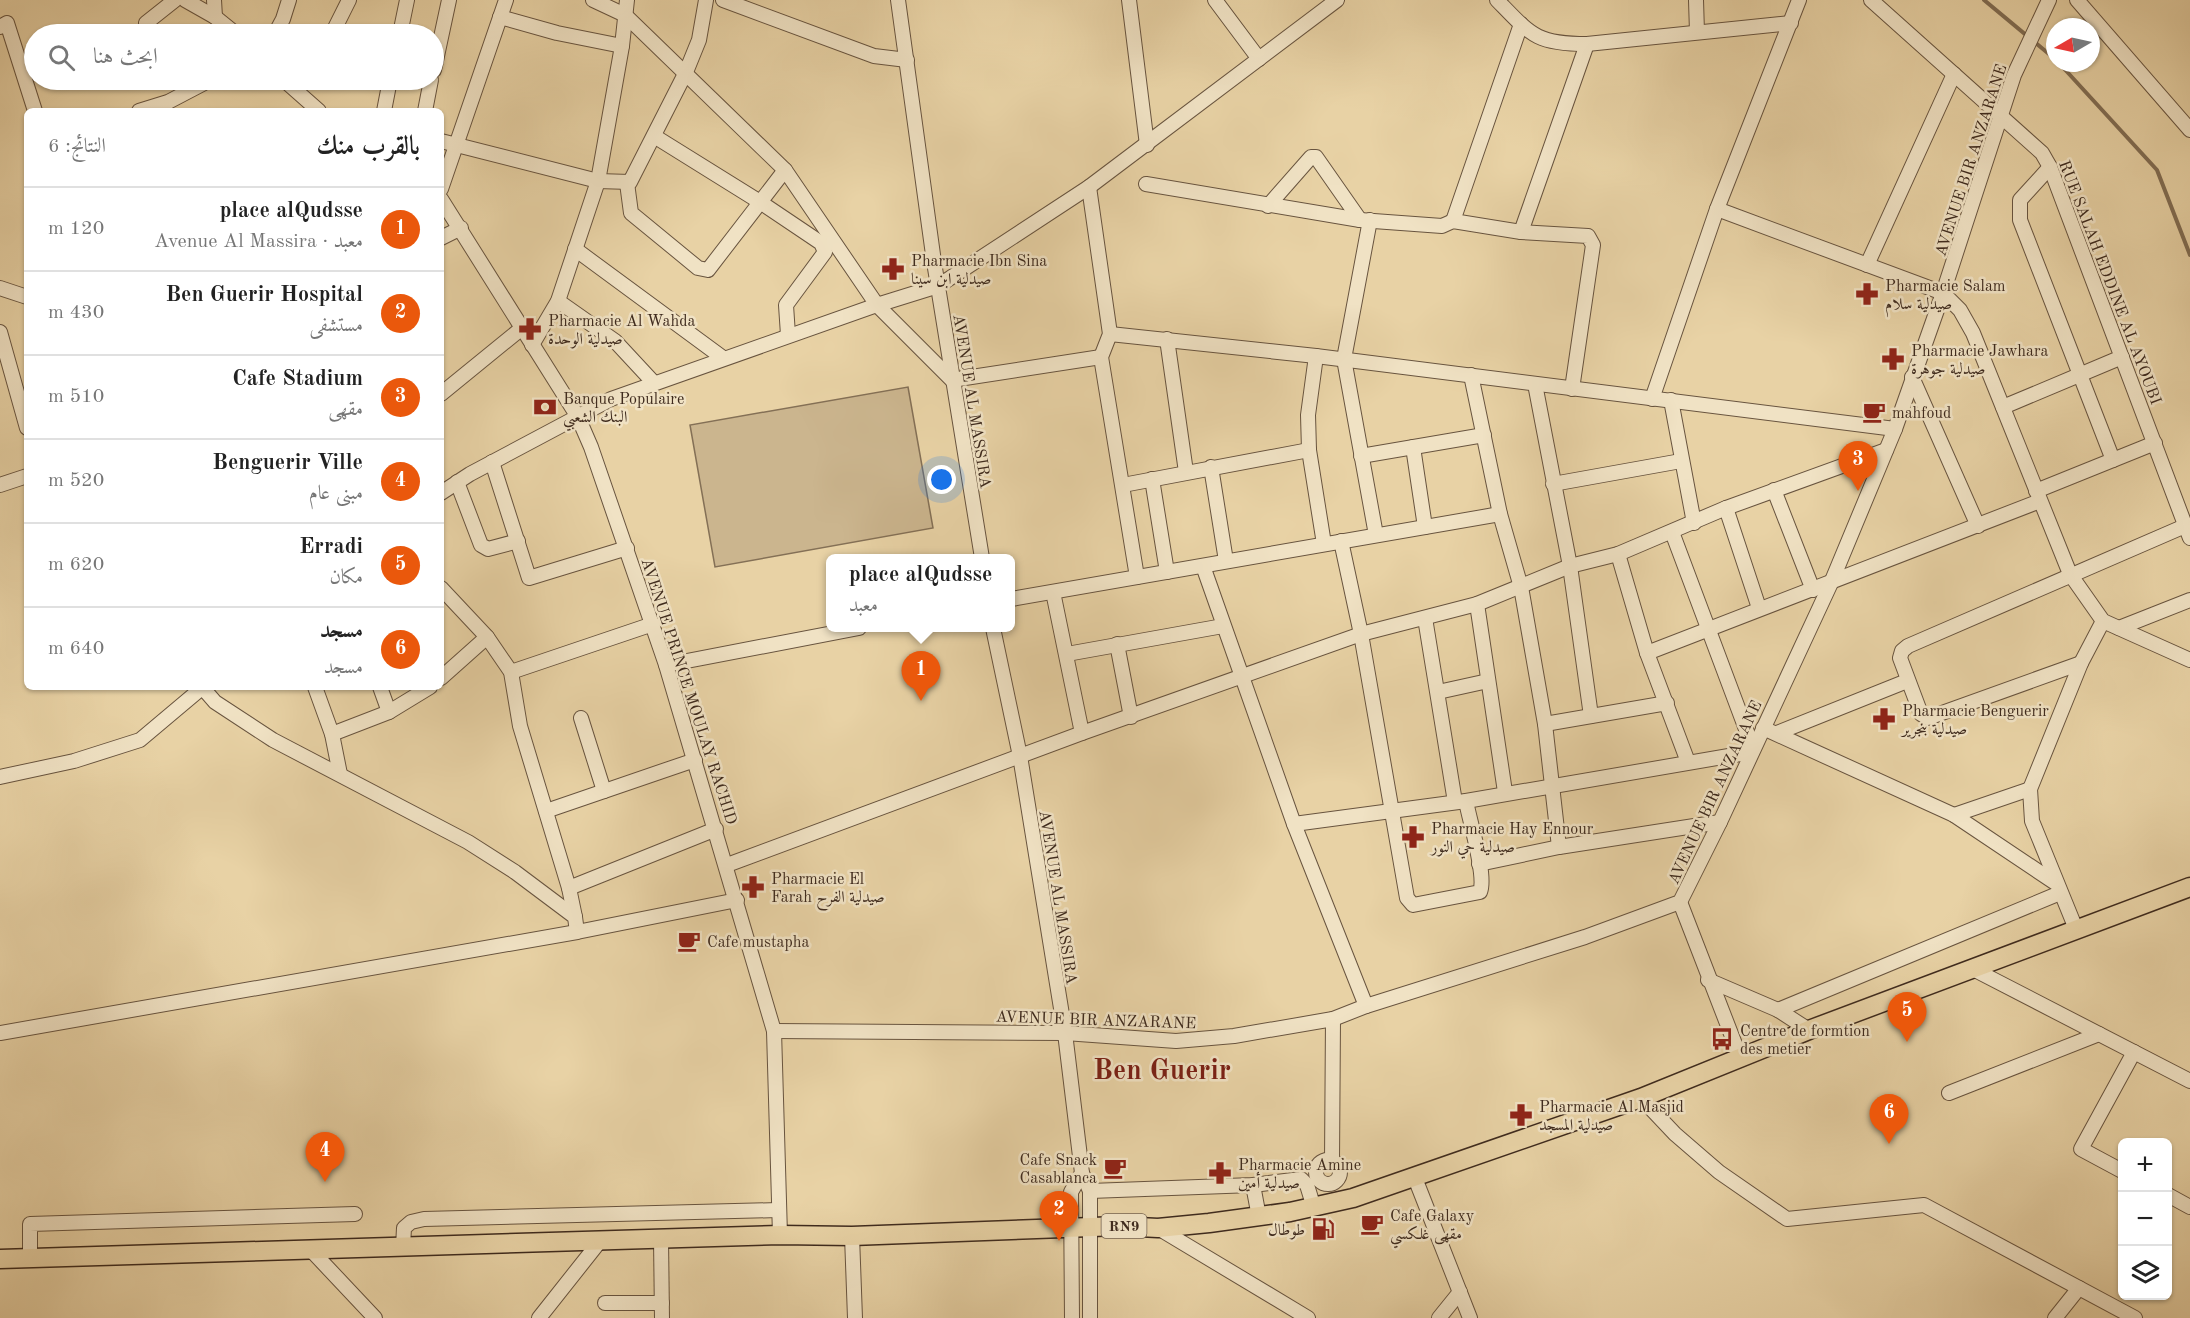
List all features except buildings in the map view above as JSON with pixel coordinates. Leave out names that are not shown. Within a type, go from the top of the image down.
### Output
[{"type":"main road","name":"RN9","points":[[0,1259],[780,1235],[852,1236],[1090,1227],[1158,1228],[1259,1217],[1322,1206],[1415,1178],[1641,1098],[1809,1030],[2190,887]]},
{"type":"street","points":[[147,24],[175,0]]},
{"type":"street","points":[[185,0],[224,24]]},
{"type":"street","points":[[214,0],[215,17]]},
{"type":"street","points":[[280,24],[289,0]]},
{"type":"street","points":[[337,24],[349,0]]},
{"type":"street","points":[[402,24],[407,0]]},
{"type":"street","points":[[444,24],[449,0]]},
{"type":"street","points":[[444,180],[506,0]]},
{"type":"street","points":[[593,0],[625,15],[785,170],[877,305],[952,380],[1101,357]]},
{"type":"street","points":[[532,345],[558,301],[598,181],[622,46],[627,0]]},
{"type":"street","points":[[444,142],[598,181],[627,183],[632,180],[686,72],[699,40],[706,0]]},
{"type":"street","points":[[723,0],[740,3],[874,56],[907,60]]},
{"type":"street","name":"AVENUE AL MASSIRA","points":[[898,0],[952,380],[981,554]]},
{"type":"street","points":[[1129,0],[1147,145]]},
{"type":"street","points":[[1215,0],[1259,59]]},
{"type":"street","points":[[444,491],[492,462],[611,399],[789,335],[938,286],[1089,187],[1337,0]]},
{"type":"street","points":[[1497,0],[1532,35],[1544,41],[1587,44],[1791,23]]},
{"type":"street","points":[[1696,0],[1697,32]]},
{"type":"street","points":[[1652,399],[1717,209],[1799,0]]},
{"type":"street","name":"RUE SALAH EDDINE AL AYOUBI","points":[[1871,0],[2032,142],[2050,168],[2188,532]]},
{"type":"street","name":"AVENUE BIR ANZARANE","points":[[774,1031],[1065,1033],[1176,1041],[1234,1036],[1333,1019],[1366,1006],[1585,937],[1680,902],[1720,822],[1831,583],[1895,429],[1943,293],[2014,75],[2049,0]]},
{"type":"street","points":[[2077,0],[2190,130]]},
{"type":"street","points":[[500,17],[557,33],[622,46]]},
{"type":"street","points":[[0,27],[7,23],[24,76]]},
{"type":"street","points":[[1453,221],[1521,24]]},
{"type":"street","points":[[1521,232],[1587,44]]},
{"type":"street","points":[[1867,265],[1954,74]]},
{"type":"street","points":[[28,90],[34,108]]},
{"type":"street","points":[[145,108],[181,90]]},
{"type":"street","points":[[299,90],[316,108]]},
{"type":"street","points":[[385,108],[388,90]]},
{"type":"street","points":[[426,108],[429,90]]},
{"type":"street","points":[[654,136],[821,243],[825,252],[786,305],[789,335]]},
{"type":"street","points":[[1268,206],[1311,158],[1316,157],[1365,220],[1344,359],[1376,536]]},
{"type":"street","points":[[2050,168],[2020,201],[2020,220],[2113,460]]},
{"type":"street","points":[[627,183],[631,213],[698,268],[708,270],[785,170]]},
{"type":"street","points":[[1146,184],[1268,206],[1365,220],[1442,226],[1453,221],[1521,232],[1585,235],[1592,241],[1572,389]]},
{"type":"street","points":[[1089,187],[1110,334],[1101,357],[1137,577]]},
{"type":"street","name":"AVENUE PRINCE MOULAY RACHID","points":[[444,203],[578,417],[653,624],[727,865],[774,1031],[780,1235]]},
{"type":"street","points":[[1717,209],[1943,293],[1960,310],[1973,333],[2070,574],[2103,621],[2190,660]]},
{"type":"street","points":[[444,236],[461,228]]},
{"type":"street","points":[[575,249],[723,358]]},
{"type":"street","points":[[0,288],[24,296]]},
{"type":"street","points":[[558,301],[615,341],[654,383]]},
{"type":"street","points":[[444,392],[522,328]]},
{"type":"street","points":[[0,332],[24,417]]},
{"type":"street","points":[[1110,334],[1344,359],[1895,429]]},
{"type":"street","points":[[1167,339],[1186,472]]},
{"type":"street","points":[[1316,356],[1308,415],[1309,450],[1324,544]]},
{"type":"street","points":[[2002,407],[2122,357]]},
{"type":"street","points":[[1471,375],[1500,514],[1521,587],[1545,724],[1559,847]]},
{"type":"street","points":[[1912,377],[1978,526]]},
{"type":"street","points":[[1535,384],[1570,566],[1591,716]]},
{"type":"street","points":[[1671,400],[1694,522]]},
{"type":"street","points":[[1361,456],[1484,435]]},
{"type":"street","points":[[1647,653],[1759,608],[1813,590],[1978,526],[2113,460],[2155,443]]},
{"type":"street","points":[[1413,447],[1425,527]]},
{"type":"street","points":[[1123,485],[1309,450]]},
{"type":"street","points":[[727,865],[1082,733],[1361,634],[1477,604],[1570,566],[1618,554],[1725,508],[1886,450]]},
{"type":"street","points":[[1553,484],[1681,461]]},
{"type":"street","points":[[492,462],[530,578],[627,548]]},
{"type":"street","points":[[1211,467],[1227,561]]},
{"type":"street","points":[[0,484],[24,477]]},
{"type":"street","points":[[1152,479],[1167,572]]},
{"type":"street","points":[[457,482],[482,545],[488,549],[518,541]]},
{"type":"street","points":[[1774,490],[1813,590]]},
{"type":"street","points":[[1725,508],[1759,608]]},
{"type":"street","points":[[1015,598],[1500,514]]},
{"type":"street","points":[[1294,824],[1390,812],[1553,786],[1752,750],[1710,629],[1672,532]]},
{"type":"street","points":[[2081,663],[1928,718],[1921,714],[1900,658],[1902,651],[1908,646],[2070,574],[2188,532]]},
{"type":"street","points":[[1341,542],[1361,634],[1390,812],[1407,898],[1413,905],[1476,894],[1482,887],[1479,864],[1460,801],[1425,618]]},
{"type":"street","points":[[1618,554],[1647,653],[1688,762]]},
{"type":"street","points":[[1203,566],[1240,678],[1294,824],[1366,1006]]},
{"type":"street","points":[[444,591],[487,637],[511,672],[520,726],[569,888],[577,932]]},
{"type":"street","points":[[1053,592],[1082,733]]},
{"type":"street","points":[[2119,628],[2190,600]]},
{"type":"street","points":[[1477,604],[1505,792]]},
{"type":"street","points":[[2076,929],[2032,821],[2030,789],[2081,663],[2103,621]]},
{"type":"street","points":[[511,672],[653,624]]},
{"type":"street","points":[[1067,654],[1223,626]]},
{"type":"street","points":[[666,665],[834,632]]},
{"type":"street","name":"AVENUE AL MASSIRA","points":[[994,632],[1020,756],[1065,1033],[1082,1173],[1090,1191],[1090,1318]]},
{"type":"street","points":[[444,675],[487,637]]},
{"type":"street","points":[[1117,644],[1131,717]]},
{"type":"street","points":[[1438,692],[1488,681]]},
{"type":"street","points":[[1777,733],[1907,681]]},
{"type":"street","points":[[205,690],[215,702],[265,735],[468,842],[515,872],[575,917]]},
{"type":"street","points":[[316,690],[332,734],[340,774]]},
{"type":"street","points":[[381,690],[389,712]]},
{"type":"street","points":[[332,734],[389,712],[422,690]]},
{"type":"street","points":[[0,777],[74,761],[140,740],[190,692]]},
{"type":"street","points":[[1545,724],[1666,703]]},
{"type":"street","points":[[581,718],[604,791]]},
{"type":"street","points":[[1763,728],[1954,815],[2059,888]]},
{"type":"street","points":[[546,811],[695,760]]},
{"type":"street","points":[[1954,815],[2030,789]]},
{"type":"street","points":[[1479,864],[1559,847],[1720,822]]},
{"type":"street","points":[[569,888],[716,830]]},
{"type":"street","points":[[1778,1010],[2059,888]]},
{"type":"street","points":[[0,1033],[577,932],[737,900]]},
{"type":"street","points":[[1680,902],[1708,980],[1740,1057]]},
{"type":"street","points":[[1973,969],[2190,1081]]},
{"type":"street","points":[[1708,980],[1778,1010],[1809,1030]]},
{"type":"street","points":[[1322,1206],[1328,1184],[1338,1179],[1341,1172],[1338,1165],[1332,1161],[1333,1019]]},
{"type":"street","points":[[1949,1093],[2099,1034]]},
{"type":"street","points":[[2118,1169],[2082,1149],[2134,1052]]},
{"type":"street","points":[[1641,1098],[1675,1134],[1719,1172],[1787,1219],[1924,1205],[2135,1318]]},
{"type":"street","name":"AVENUE AL MASSIRA","points":[[1072,1318],[1071,1192],[1082,1173]]},
{"type":"street","points":[[1415,1178],[1470,1318]]},
{"type":"street","points":[[1090,1191],[1253,1185],[1300,1179],[1322,1206]]},
{"type":"street","points":[[1253,1185],[1259,1217]]},
{"type":"street","points":[[2172,1197],[2190,1207]]},
{"type":"street","points":[[402,1247],[404,1228],[411,1222],[423,1219],[778,1210]]},
{"type":"street","points":[[30,1258],[30,1224],[355,1214]]},
{"type":"street","points":[[1158,1228],[1308,1318]]},
{"type":"street","points":[[852,1236],[855,1318]]},
{"type":"street","points":[[661,1239],[662,1318]]},
{"type":"street","points":[[539,1318],[600,1241]]},
{"type":"street","points":[[310,1249],[375,1318]]},
{"type":"street","points":[[2055,1318],[2079,1288]]},
{"type":"street","points":[[1439,1318],[1460,1292]]},
{"type":"street","points":[[604,1303],[662,1303]]},
{"type":"shaded area","points":[[908,387],[933,528],[715,567],[690,425]]},
{"type":"waterway","points":[[1984,0],[2046,52]]},
{"type":"waterway","points":[[2067,72],[2157,170],[2190,255]]},
{"type":"place","name":"Pharmacie Ibn Sina صيدلية ابن سينا","points":[[893,269]]},
{"type":"place","name":"Pharmacie Salam صيدلية سلام","points":[[1867,294]]},
{"type":"place","name":"Pharmacie Al Wahda صيدلية الوحدة","points":[[530,329]]},
{"type":"place","name":"Pharmacie Jawhara صيدلية جوهرة","points":[[1893,359]]},
{"type":"place","name":"Banque Populaire البنك الشعبي","points":[[545,407]]},
{"type":"place","name":"mahfoud","points":[[1874,412]]},
{"type":"place","name":"Cafe Stadium","points":[[1858,491]]},
{"type":"place","name":"place alQudsse","points":[[921,701]]},
{"type":"place","name":"Pharmacie Benguerir صيدلية بنجرير","points":[[1884,719]]},
{"type":"place","name":"Pharmacie Hay Ennour صيدلية حي النور","points":[[1413,837]]},
{"type":"place","name":"Pharmacie El Farah صيدلية الفرح","points":[[753,887]]},
{"type":"place","name":"Cafe mustapha","points":[[689,941]]},
{"type":"place","name":"Centre de formtion des metier","points":[[1722,1039]]},
{"type":"place","name":"Erradi","points":[[1907,1042]]},
{"type":"place","name":"Pharmacie Al Masjid صيدلية المسجد","points":[[1521,1115]]},
{"type":"place","name":"مسجد","points":[[1889,1144]]},
{"type":"place","name":"Cafe Snack Casablanca","points":[[1115,1168]]},
{"type":"place","name":"Pharmacie Amine صيدلية أمين","points":[[1220,1173]]},
{"type":"place","name":"Benguerir Ville","points":[[325,1182]]},
{"type":"place","name":"Cafe Galaxy مقهى غلكسي","points":[[1372,1224]]},
{"type":"place","name":"طوطال","points":[[1323,1229]]},
{"type":"place","name":"Ben Guerir Hospital","points":[[1059,1241]]},
{"type":"district","name":"Ben Guerir","points":[[1162,1069]]}]
